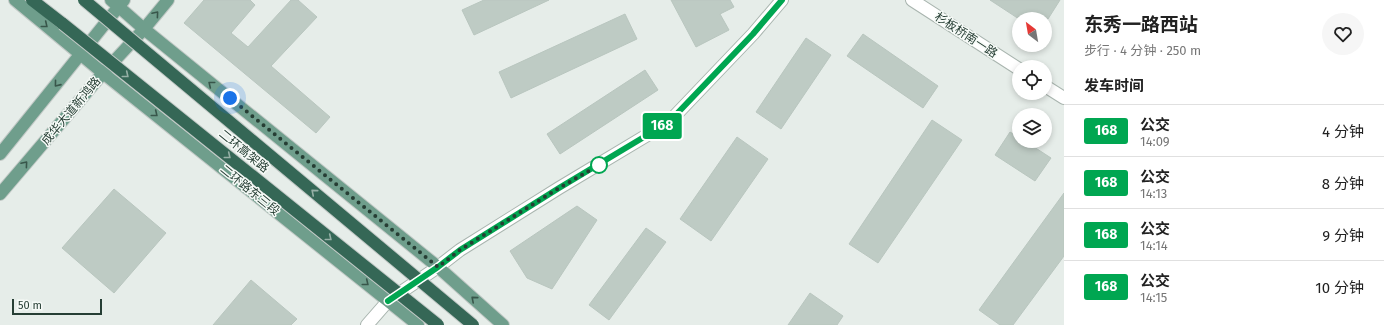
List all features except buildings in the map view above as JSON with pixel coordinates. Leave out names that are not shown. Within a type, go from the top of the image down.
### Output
[{"type":"highway","name":"二环高架路","points":[[32,0],[438,325]]},
{"type":"highway","name":"二环高架路","points":[[84,0],[473,325]]},
{"type":"main road","name":"二环路东三段","points":[[15,0],[418,325]]},
{"type":"main road","name":"成华大道新鸿路","points":[[0,194],[103,72],[144,29],[168,0]]},
{"type":"main road","points":[[0,154],[82,54],[118,2],[144,29],[438,267],[503,325]]},
{"type":"street","points":[[367,325],[388,301],[460,250],[669,122],[753,34],[782,0]]},
{"type":"street","name":"杉板桥南一路","points":[[912,0],[1012,64]]},
{"type":"street","points":[[1052,90],[1064,98]]},
{"type":"bus line","name":"168","points":[[388,301],[460,250],[669,122],[753,34],[782,0]]},
{"type":"route","points":[[230,98],[438,267],[460,250],[559,188],[599,165]]}]
